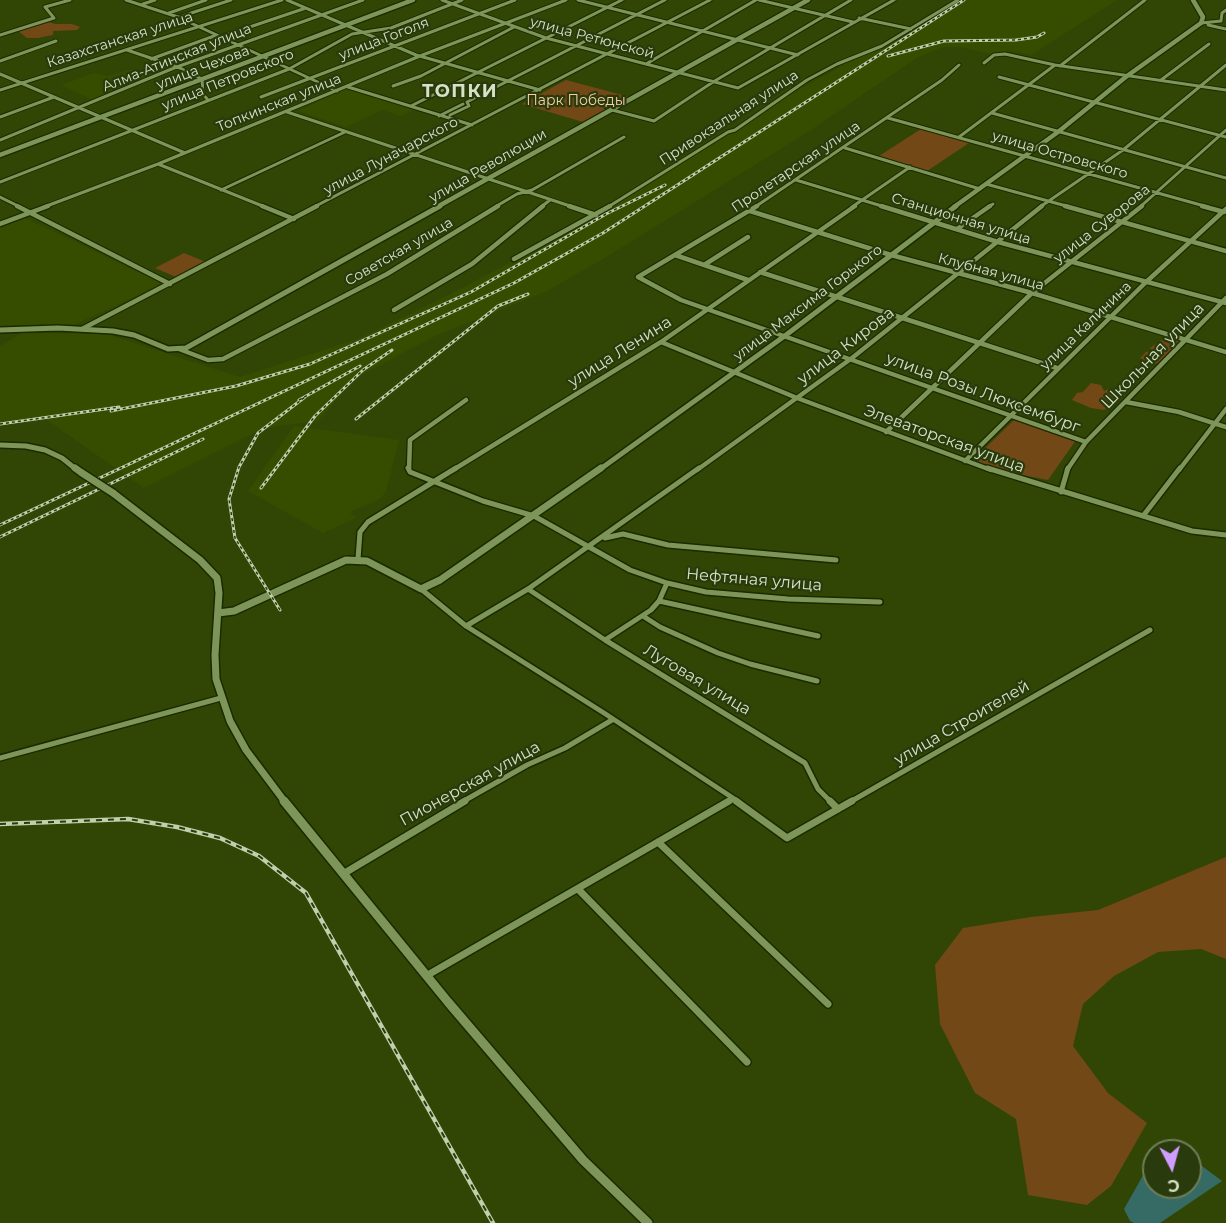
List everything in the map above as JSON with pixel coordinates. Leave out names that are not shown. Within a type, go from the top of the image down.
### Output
[{"type":"street","points":[[0,35],[54,18],[45,8],[69,0]]},
{"type":"street","points":[[126,0],[169,13],[337,91]]},
{"type":"street","points":[[141,4],[155,0]]},
{"type":"street","points":[[169,13],[206,0]]},
{"type":"street","points":[[178,17],[231,0]]},
{"type":"street","name":"Казахстанская улица","points":[[0,90],[282,0]]},
{"type":"street","points":[[287,0],[420,56],[540,90]]},
{"type":"street","name":"Алма-Атинская улица","points":[[0,140],[174,68],[363,0]]},
{"type":"street","name":"улица Чехова","points":[[0,155],[413,0]]},
{"type":"street","name":"улица Ретюнской","points":[[442,0],[546,38],[738,88]]},
{"type":"street","name":"улица Петровского","points":[[0,182],[289,69],[346,37],[362,31],[391,28],[462,0]]},
{"type":"street","name":"улица Гоголя","points":[[261,97],[515,0]]},
{"type":"street","name":"Топкинская улица","points":[[0,224],[158,164],[420,56],[566,0]]},
{"type":"street","points":[[578,0],[798,55]]},
{"type":"street","points":[[411,106],[622,0]]},
{"type":"street","points":[[450,115],[469,106],[467,102],[665,0]]},
{"type":"street","name":"улица Луначарского","points":[[82,328],[710,0]]},
{"type":"street","points":[[645,64],[758,0],[853,22]]},
{"type":"street","name":"улица Революции","points":[[179,349],[189,346],[490,179],[808,0]]},
{"type":"street","points":[[612,110],[654,121],[713,82],[851,0]]},
{"type":"street","points":[[738,88],[894,0]]},
{"type":"street","name":"Привокзальная улица","points":[[514,259],[596,215],[728,132],[735,130],[807,80],[837,64],[882,46],[958,0]]},
{"type":"street","points":[[959,137],[1026,90],[1026,85],[1058,65],[1145,0]]},
{"type":"street","points":[[1193,0],[1203,17],[1201,23],[1226,29]]},
{"type":"street","points":[[151,59],[306,8]]},
{"type":"street","name":"улица Максима Горького","points":[[421,589],[440,580],[534,516],[735,372],[1058,132],[1127,76],[1201,23],[1221,21],[1221,13],[1226,10]]},
{"type":"street","points":[[859,18],[911,29]]},
{"type":"street","points":[[393,86],[445,63],[514,27]]},
{"type":"street","points":[[0,61],[56,41]]},
{"type":"street","points":[[1161,80],[1209,44]]},
{"type":"street","points":[[127,50],[202,79],[203,94],[208,100]]},
{"type":"street","points":[[984,63],[999,53],[1058,65],[1226,90]]},
{"type":"street","name":"Пролетарская улица","points":[[638,277],[750,211],[888,118],[942,80],[959,65]]},
{"type":"street","name":"улица Кирова","points":[[466,626],[528,589],[603,538],[852,358],[960,274],[1047,202],[1123,150],[1226,65]]},
{"type":"street","points":[[0,74],[185,153]]},
{"type":"street","points":[[999,77],[1226,137]]},
{"type":"street","points":[[348,87],[472,125]]},
{"type":"street","points":[[0,117],[54,97]]},
{"type":"street","points":[[439,116],[463,104]]},
{"type":"street","points":[[287,112],[596,215]]},
{"type":"street","points":[[992,113],[1226,177]]},
{"type":"street","name":"улица Островского","points":[[888,118],[1225,211]]},
{"type":"street","name":"улица Суворова","points":[[886,432],[1032,293],[1158,193],[1226,130]]},
{"type":"street","points":[[221,190],[345,132]]},
{"type":"street","name":"Советская улица","points":[[179,349],[208,360],[223,359],[387,274],[517,194],[527,191],[624,137]]},
{"type":"street","points":[[845,148],[980,189]]},
{"type":"street","points":[[158,164],[294,219]]},
{"type":"street","name":"улица Ленина","points":[[358,559],[360,532],[364,525],[661,342],[910,167]]},
{"type":"street","name":"Станционная улица","points":[[796,180],[998,242],[1145,283],[1225,301]]},
{"type":"street","points":[[986,184],[1226,251]]},
{"type":"street","points":[[0,197],[170,284]]},
{"type":"street","points":[[394,310],[472,264],[550,200]]},
{"type":"street","points":[[957,229],[993,204]]},
{"type":"street","name":"Клубная улица","points":[[750,211],[891,255],[1032,293],[1226,352]]},
{"type":"street","name":"улица Калинина","points":[[964,461],[1145,283],[1225,211]]},
{"type":"street","points":[[704,265],[748,237]]},
{"type":"street","points":[[675,255],[748,280]]},
{"type":"street","points":[[760,272],[1057,368]]},
{"type":"street","name":"улица Розы Люксембург","points":[[638,277],[658,290],[709,309],[1086,442]]},
{"type":"street","name":"Школьная улица","points":[[1061,492],[1065,473],[1086,442],[1225,301]]},
{"type":"street","points":[[0,330],[82,328],[128,333],[168,349],[179,349]]},
{"type":"street","name":"Элеваторская улица","points":[[661,342],[797,398],[964,461],[1192,531],[1226,535]]},
{"type":"street","name":"Нефтяная улица","points":[[465,400],[410,440],[407,469],[433,482],[483,501],[534,516],[630,570],[667,583],[706,592],[788,599],[880,602]]},
{"type":"street","points":[[1126,402],[1179,412],[1226,427]]},
{"type":"street","points":[[1143,516],[1226,410]]},
{"type":"street","points":[[0,445],[26,446],[45,450],[62,458],[113,493],[213,572],[219,585],[215,666],[221,698],[240,741],[426,976],[583,1160],[648,1223]]},
{"type":"street","points":[[603,538],[623,534],[668,545],[836,560]]},
{"type":"street","points":[[218,613],[234,610],[334,563],[358,559],[367,561],[421,589],[466,626],[732,799],[426,976]]},
{"type":"street","points":[[605,640],[643,616],[659,601],[667,583]]},
{"type":"street","name":"Луговая улица","points":[[528,589],[605,640],[805,763],[818,789],[838,809]]},
{"type":"street","points":[[659,601],[818,636]]},
{"type":"street","points":[[217,628],[234,610]]},
{"type":"street","points":[[643,616],[660,627],[718,653],[750,664],[817,681]]},
{"type":"street","name":"улица Строителей","points":[[732,799],[787,838],[1150,630]]},
{"type":"street","points":[[0,758],[221,698]]},
{"type":"street","name":"Пионерская улица","points":[[343,874],[492,784],[566,748],[612,720]]},
{"type":"street","points":[[658,842],[828,1004]]},
{"type":"street","points":[[578,889],[747,1062]]},
{"type":"shaded area","points":[[958,0],[1117,0],[1031,55],[1008,50],[1000,56],[960,47],[943,47],[918,57],[808,132],[603,259],[545,292],[435,336],[354,379],[318,421],[264,428],[144,488],[47,420],[0,425],[0,347],[21,333],[106,334],[240,377],[358,339],[437,301],[574,229],[782,99]]},
{"type":"shaded area","points":[[133,69],[152,75],[95,101],[61,85],[94,73],[107,76]]},
{"type":"shaded area","points":[[348,88],[415,109],[401,116],[382,110],[346,127],[298,111]]},
{"type":"shaded area","points":[[23,217],[159,282],[160,285],[74,325],[0,326],[0,226]]},
{"type":"shaded area","points":[[294,426],[399,440],[386,491],[380,499],[350,512],[356,518],[323,533],[248,491]]},
{"type":"green space","points":[[49,22],[80,27],[77,30],[53,31],[53,35],[38,38],[27,38],[18,31]]},
{"type":"green space","name":"Парк Победы","points":[[566,80],[630,97],[583,122],[522,104]]},
{"type":"green space","points":[[921,129],[969,143],[927,171],[879,156]]},
{"type":"green space","points":[[184,253],[206,262],[176,277],[155,268]]},
{"type":"green space","points":[[1166,337],[1181,341],[1160,362],[1152,365],[1140,358],[1146,352],[1152,351],[1150,348]]},
{"type":"green space","points":[[1091,383],[1101,385],[1104,391],[1110,388],[1122,392],[1119,398],[1104,410],[1091,408],[1072,400],[1077,393],[1083,392]]},
{"type":"green space","points":[[1016,418],[1076,440],[1048,480],[997,470],[974,462],[973,460]]},
{"type":"green space","points":[[1226,857],[1226,959],[1201,949],[1158,952],[1114,976],[1083,1004],[1073,1046],[1108,1093],[1147,1123],[1111,1186],[1087,1205],[1028,1195],[1016,1119],[975,1093],[940,1024],[935,965],[963,928],[1031,917],[1098,910]]},
{"type":"water","points":[[1202,1166],[1222,1181],[1202,1195]]},
{"type":"water","points":[[1142,1177],[1142,1199],[1195,1199],[1160,1223],[1134,1223],[1130,1221],[1124,1209]]},
{"type":"railway","points":[[0,525],[514,283],[603,233],[964,0]]},
{"type":"railway","points":[[888,56],[944,41],[1016,40],[1037,37],[1044,33]]},
{"type":"railway","points":[[111,411],[236,386],[310,364],[471,292],[606,214],[665,185]]},
{"type":"railway","points":[[356,419],[498,306],[528,294]]},
{"type":"railway","points":[[261,488],[315,416],[363,370],[392,350]]},
{"type":"railway","points":[[299,400],[360,366]]},
{"type":"railway","points":[[280,610],[235,538],[229,499],[239,467],[258,433],[305,397]]},
{"type":"railway","points":[[0,424],[119,407]]},
{"type":"railway","points":[[0,537],[203,439]]},
{"type":"railway","points":[[0,824],[128,819],[177,827],[220,838],[259,856],[306,893],[493,1223]]},
{"type":"district","name":"ТОПКИ","points":[[460,92]]}]
